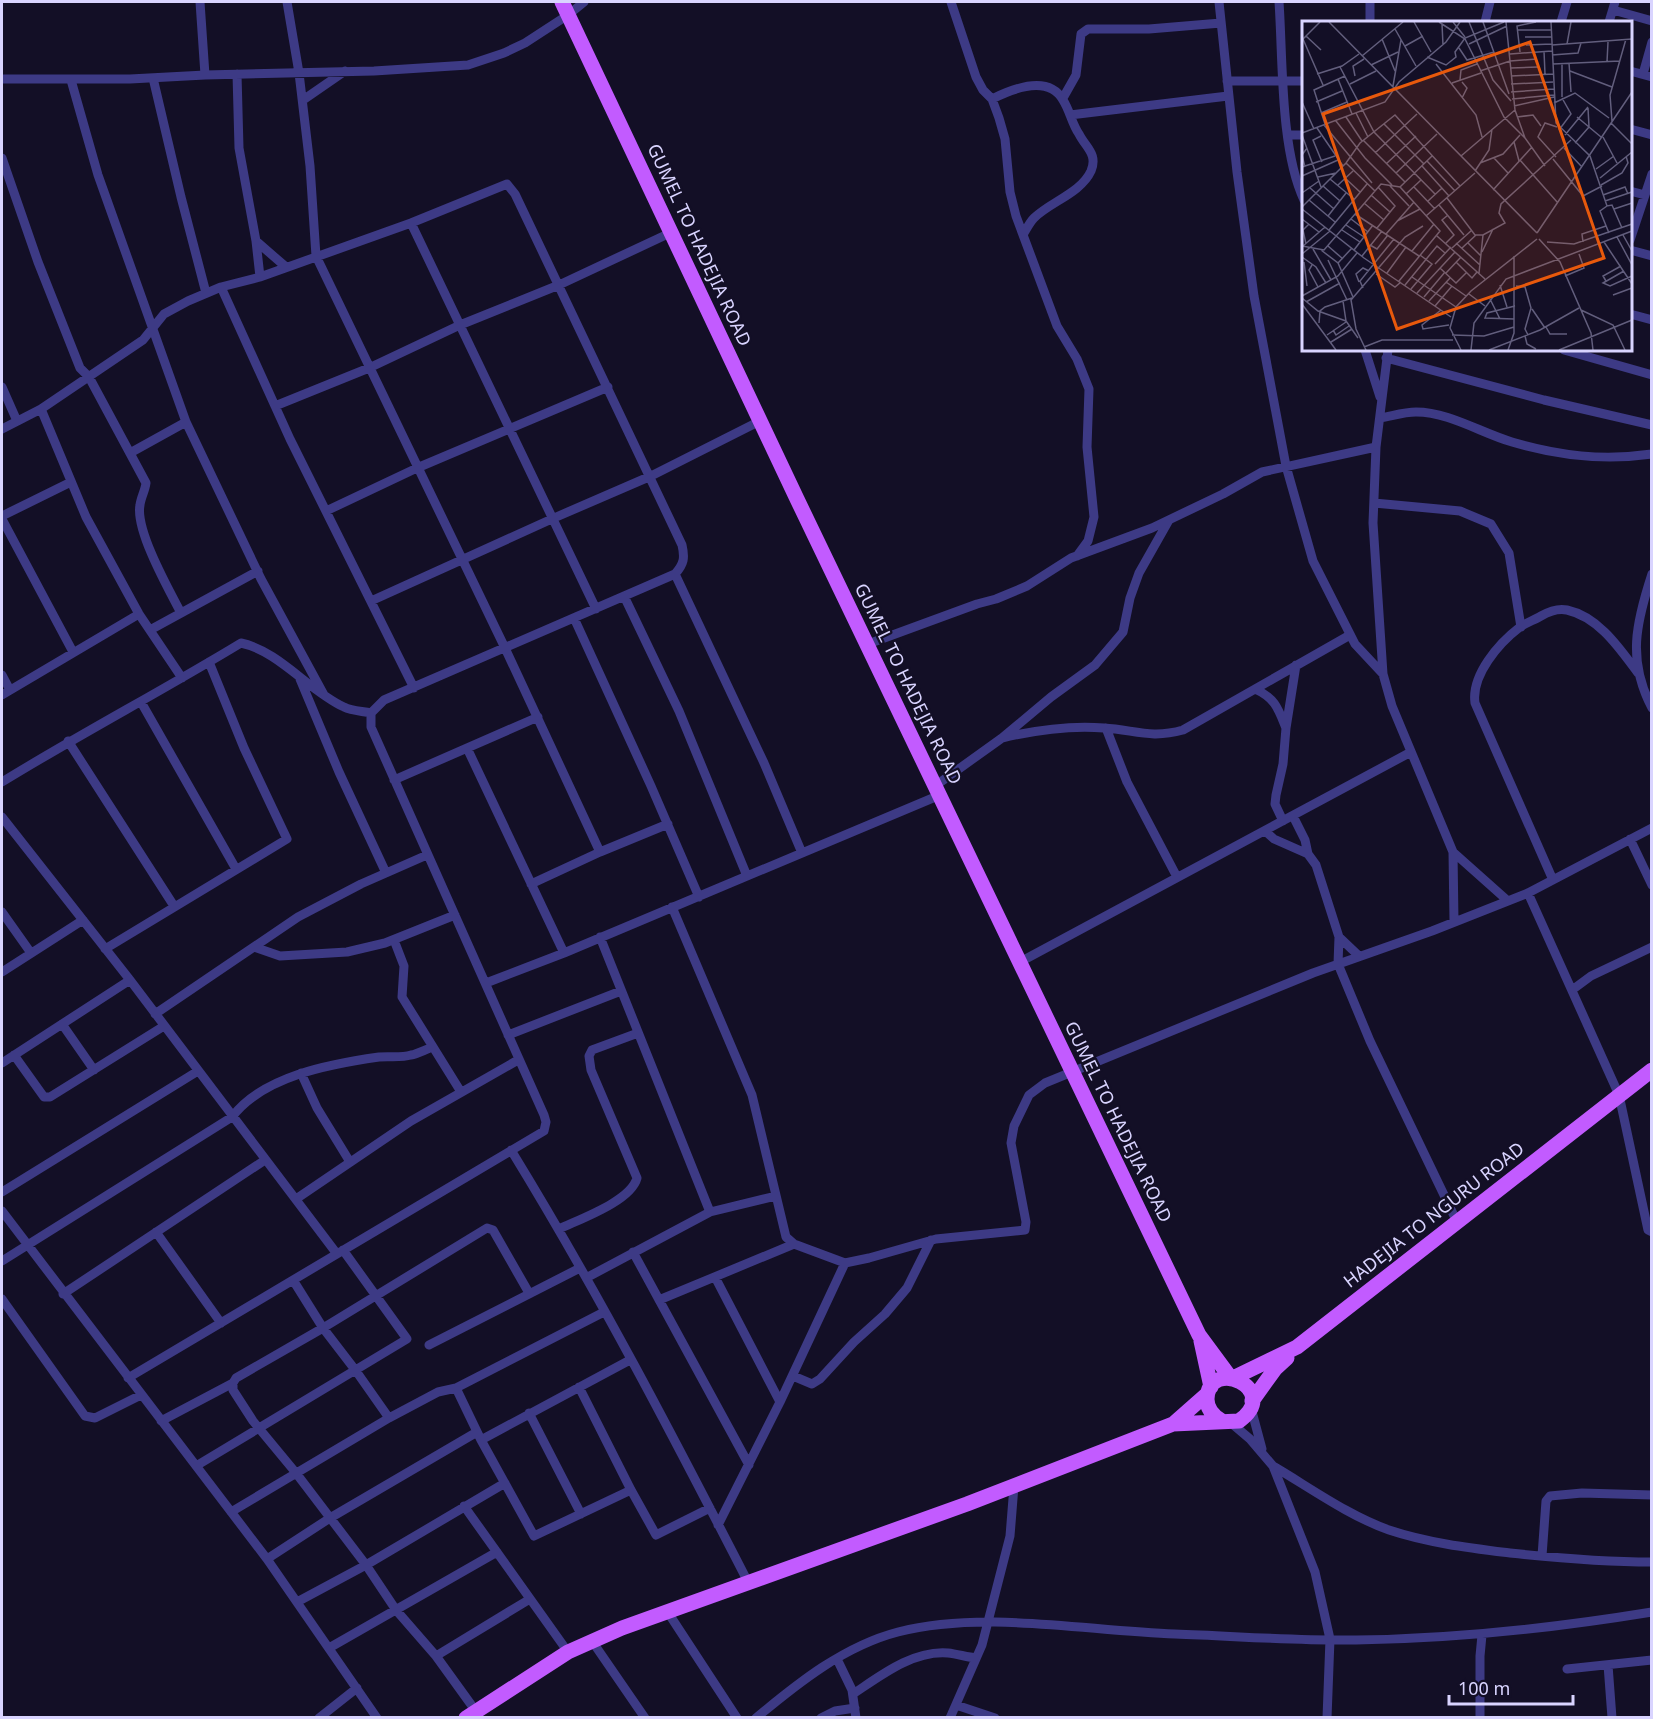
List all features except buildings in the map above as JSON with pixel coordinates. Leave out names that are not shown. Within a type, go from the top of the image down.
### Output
[{"type":"main road","name":"GUMEL TO HADEJIA ROAD","points":[[565,8],[670,233],[1199,1335],[1231,1377]]},
{"type":"main road","name":"HADEJIA TO NGURU ROAD","points":[[1231,1377],[1297,1347],[1652,1070]]},
{"type":"main road","points":[[1199,1335],[1209,1390],[1207,1402],[1209,1410],[1215,1417],[1226,1422]]},
{"type":"main road","points":[[471,1714],[568,1653],[667,1611],[1014,1486],[1173,1424],[1239,1420],[1246,1416],[1275,1369],[1297,1347]]},
{"type":"main road","points":[[1173,1424],[1216,1382],[1231,1377],[1241,1380],[1247,1386],[1251,1393],[1251,1405]]},
{"type":"street","points":[[200,2],[206,75]]},
{"type":"street","points":[[287,2],[303,100],[316,256],[506,648],[600,852]]},
{"type":"street","points":[[2,79],[153,78],[374,71],[468,65],[515,48],[565,8],[584,2]]},
{"type":"street","points":[[951,2],[976,76],[983,90],[992,99],[1005,139],[1010,192],[1016,216],[1057,326],[1077,359],[1089,389],[1087,447],[1094,517],[1088,541],[1077,556]]},
{"type":"street","points":[[1219,2],[1228,96],[1254,296],[1286,466],[1313,561],[1355,644],[1383,674]]},
{"type":"street","points":[[1280,2],[1288,135],[1300,187]]},
{"type":"street","points":[[1370,2],[1370,21]]},
{"type":"street","points":[[1485,21],[1490,2]]},
{"type":"street","points":[[1561,21],[1567,2]]},
{"type":"street","points":[[1609,21],[1614,6],[1652,21]]},
{"type":"street","points":[[1062,98],[1076,75],[1081,34],[1088,29],[1149,29],[1221,23]]},
{"type":"street","points":[[1632,72],[1647,76],[1652,42]]},
{"type":"street","points":[[303,100],[345,71]]},
{"type":"street","points":[[237,74],[239,148],[256,241],[260,277]]},
{"type":"street","points":[[153,78],[173,167],[206,293]]},
{"type":"street","points":[[71,80],[98,175],[186,422],[258,571],[324,694]]},
{"type":"street","points":[[1227,81],[1302,81]]},
{"type":"street","points":[[992,99],[1024,85],[1050,88],[1062,98],[1079,135],[1093,153],[1094,162],[1084,182],[1036,216],[1024,233]]},
{"type":"street","points":[[1070,115],[1228,96]]},
{"type":"street","points":[[1632,130],[1652,135]]},
{"type":"street","points":[[1288,135],[1302,135]]},
{"type":"street","points":[[2,158],[38,262],[80,368],[89,376],[146,483],[139,506],[141,523],[151,552],[181,613]]},
{"type":"street","points":[[1632,234],[1652,174]]},
{"type":"street","points":[[2,429],[41,409],[143,340],[164,314],[206,293],[260,277],[411,223],[507,184],[515,194],[651,476],[682,545],[685,557],[682,567],[675,574],[384,700],[371,713],[371,727],[544,1115],[546,1127],[544,1131],[128,1378]]},
{"type":"street","points":[[1632,192],[1645,195]]},
{"type":"street","points":[[411,223],[596,609]]},
{"type":"street","points":[[275,406],[369,368],[460,325],[559,285],[670,233]]},
{"type":"street","points":[[256,241],[286,267]]},
{"type":"street","points":[[1632,251],[1652,256]]},
{"type":"street","points":[[220,287],[275,406],[414,688]]},
{"type":"street","points":[[1632,315],[1652,320]]},
{"type":"street","points":[[1365,351],[1382,402]]},
{"type":"street","points":[[1371,370],[1374,351]]},
{"type":"street","points":[[1568,351],[1652,375]]},
{"type":"street","points":[[1454,922],[1453,852],[1392,706],[1383,674],[1374,503],[1376,447],[1387,354],[1544,400],[1652,425]]},
{"type":"street","points":[[326,511],[417,468],[608,387]]},
{"type":"street","points":[[2,396],[17,421]]},
{"type":"street","points":[[41,409],[86,517],[139,614],[182,678]]},
{"type":"street","points":[[1380,418],[1414,412],[1429,413],[1513,442],[1581,456],[1627,458],[1652,454]]},
{"type":"street","points":[[371,601],[651,476],[760,421]]},
{"type":"street","points":[[130,453],[186,422]]},
{"type":"street","points":[[868,644],[1027,586],[1077,556],[1169,520],[1262,472],[1376,447]]},
{"type":"street","points":[[71,482],[2,517],[73,652]]},
{"type":"street","points":[[1374,503],[1460,511],[1491,524],[1509,553],[1521,627]]},
{"type":"street","points":[[486,983],[699,897],[802,853],[938,790],[1051,697],[1095,665],[1123,632],[1130,598],[1139,573],[1169,520]]},
{"type":"street","points":[[150,630],[258,571]]},
{"type":"street","points":[[675,574],[754,742],[802,853]]},
{"type":"street","points":[[1638,673],[1635,639],[1641,607],[1652,574]]},
{"type":"street","points":[[624,596],[679,711],[747,876]]},
{"type":"street","points":[[1553,880],[1475,703],[1474,692],[1484,669],[1496,652],[1521,627],[1548,613],[1560,609],[1568,610],[1598,626],[1616,644],[1638,673],[1648,693],[1652,708]]},
{"type":"street","points":[[2,675],[6,692],[139,614]]},
{"type":"street","points":[[574,618],[699,897]]},
{"type":"street","points":[[1002,738],[1040,729],[1068,727],[1106,728],[1139,734],[1167,735],[1184,730],[1350,635]]},
{"type":"street","points":[[2,782],[68,741],[141,702],[241,643],[250,645],[344,708],[371,713]]},
{"type":"street","points":[[105,949],[236,868],[286,840],[244,748],[209,662]]},
{"type":"street","points":[[1283,821],[1275,804],[1283,764],[1296,665]]},
{"type":"street","points":[[299,677],[339,772],[386,873]]},
{"type":"street","points":[[1255,689],[1268,695],[1274,702],[1286,728]]},
{"type":"street","points":[[141,702],[236,868]]},
{"type":"street","points":[[394,780],[538,717]]},
{"type":"street","points":[[1106,728],[1127,782],[1177,877]]},
{"type":"street","points":[[68,741],[174,906]]},
{"type":"street","points":[[467,748],[564,953]]},
{"type":"street","points":[[1020,962],[1411,752]]},
{"type":"street","points":[[1293,816],[1305,840],[1308,854],[1316,865],[1339,938],[1338,964],[1370,1041],[1457,1222]]},
{"type":"street","points":[[2,817],[130,980],[231,1117],[377,1295],[407,1339],[196,1466]]},
{"type":"street","points":[[531,884],[668,824]]},
{"type":"street","points":[[672,908],[752,1095],[786,1238],[794,1244],[845,1263],[931,1240],[1025,1230],[1026,1222],[1011,1143],[1014,1126],[1029,1095],[1045,1083],[1338,964],[1528,893],[1652,828]]},
{"type":"street","points":[[1265,831],[1274,839],[1308,854]]},
{"type":"street","points":[[1630,839],[1652,885]]},
{"type":"street","points":[[1453,852],[1508,901]]},
{"type":"street","points":[[155,1014],[298,917],[427,855]]},
{"type":"street","points":[[1528,893],[1619,1095],[1648,1230],[1652,1232]]},
{"type":"street","points":[[2,912],[31,953]]},
{"type":"street","points":[[255,947],[280,956],[347,952],[394,940],[455,915]]},
{"type":"street","points":[[2,972],[82,920]]},
{"type":"street","points":[[600,937],[710,1212]]},
{"type":"street","points":[[1339,938],[1359,956]]},
{"type":"street","points":[[394,940],[404,966],[402,996],[462,1092]]},
{"type":"street","points":[[1572,990],[1591,976],[1652,947]]},
{"type":"street","points":[[2,1062],[130,980]]},
{"type":"street","points":[[508,1035],[621,991]]},
{"type":"street","points":[[62,1024],[94,1070]]},
{"type":"street","points":[[14,1055],[44,1096],[50,1097],[164,1026]]},
{"type":"street","points":[[559,1229],[624,1196],[635,1185],[637,1178],[591,1070],[589,1056],[592,1050],[638,1033]]},
{"type":"street","points":[[2,1261],[231,1117],[242,1103],[283,1081],[301,1073],[379,1057],[411,1056],[433,1047]]},
{"type":"street","points":[[296,1199],[411,1121],[518,1060]]},
{"type":"street","points":[[2,1191],[198,1071]]},
{"type":"street","points":[[301,1073],[317,1108],[350,1162]]},
{"type":"street","points":[[512,1150],[586,1278],[748,1582]]},
{"type":"street","points":[[63,1294],[265,1160]]},
{"type":"street","points":[[586,1278],[710,1212],[776,1196]]},
{"type":"street","points":[[2,1211],[267,1559],[377,1718]]},
{"type":"street","points":[[161,1421],[233,1383],[236,1378],[487,1228],[493,1230],[529,1293]]},
{"type":"street","points":[[156,1232],[221,1323]]},
{"type":"street","points":[[793,1376],[812,1384],[820,1379],[854,1342],[885,1314],[907,1288],[931,1240]]},
{"type":"street","points":[[659,1300],[794,1244]]},
{"type":"street","points":[[633,1252],[749,1465]]},
{"type":"street","points":[[718,1525],[793,1376],[845,1263]]},
{"type":"street","points":[[429,1346],[580,1268]]},
{"type":"street","points":[[715,1277],[780,1402]]},
{"type":"street","points":[[293,1280],[323,1328],[389,1418]]},
{"type":"street","points":[[2,1299],[85,1416],[95,1418],[141,1395]]},
{"type":"street","points":[[231,1512],[389,1418],[438,1392],[456,1388],[604,1312]]},
{"type":"street","points":[[267,1559],[330,1518],[479,1436],[529,1413],[630,1360]]},
{"type":"street","points":[[233,1383],[233,1390],[260,1429],[366,1565],[396,1610],[436,1656],[471,1714]]},
{"type":"street","points":[[579,1387],[656,1535],[710,1508]]},
{"type":"street","points":[[456,1388],[479,1436],[534,1536],[631,1490]]},
{"type":"street","points":[[1251,1405],[1263,1452]]},
{"type":"street","points":[[529,1413],[581,1514]]},
{"type":"street","points":[[1226,1422],[1263,1452],[1273,1466],[1315,1572],[1329,1639],[1327,1718]]},
{"type":"street","points":[[1273,1466],[1363,1518],[1416,1538],[1470,1548],[1542,1556],[1652,1562]]},
{"type":"street","points":[[297,1602],[366,1565],[505,1483]]},
{"type":"street","points":[[950,1718],[976,1658],[988,1622],[1010,1536],[1014,1486]]},
{"type":"street","points":[[1542,1556],[1546,1501],[1550,1496],[1582,1493],[1652,1495]]},
{"type":"street","points":[[464,1506],[568,1653]]},
{"type":"street","points":[[329,1648],[496,1552]]},
{"type":"street","points":[[436,1656],[530,1599]]},
{"type":"street","points":[[667,1611],[737,1718]]},
{"type":"street","points":[[756,1718],[786,1693],[861,1645],[895,1633],[934,1624],[988,1622],[1138,1633],[1329,1639],[1482,1635],[1652,1612]]},
{"type":"street","points":[[1480,1718],[1479,1656],[1482,1635]]},
{"type":"street","points":[[592,1641],[645,1718]]},
{"type":"street","points":[[853,1694],[881,1675],[917,1658],[947,1653],[976,1658]]},
{"type":"street","points":[[820,1718],[835,1711],[855,1713],[853,1694],[837,1659]]},
{"type":"street","points":[[1567,1669],[1652,1660]]},
{"type":"street","points":[[1608,1665],[1612,1718]]},
{"type":"street","points":[[320,1718],[357,1688]]},
{"type":"street","points":[[956,1705],[995,1718]]}]
